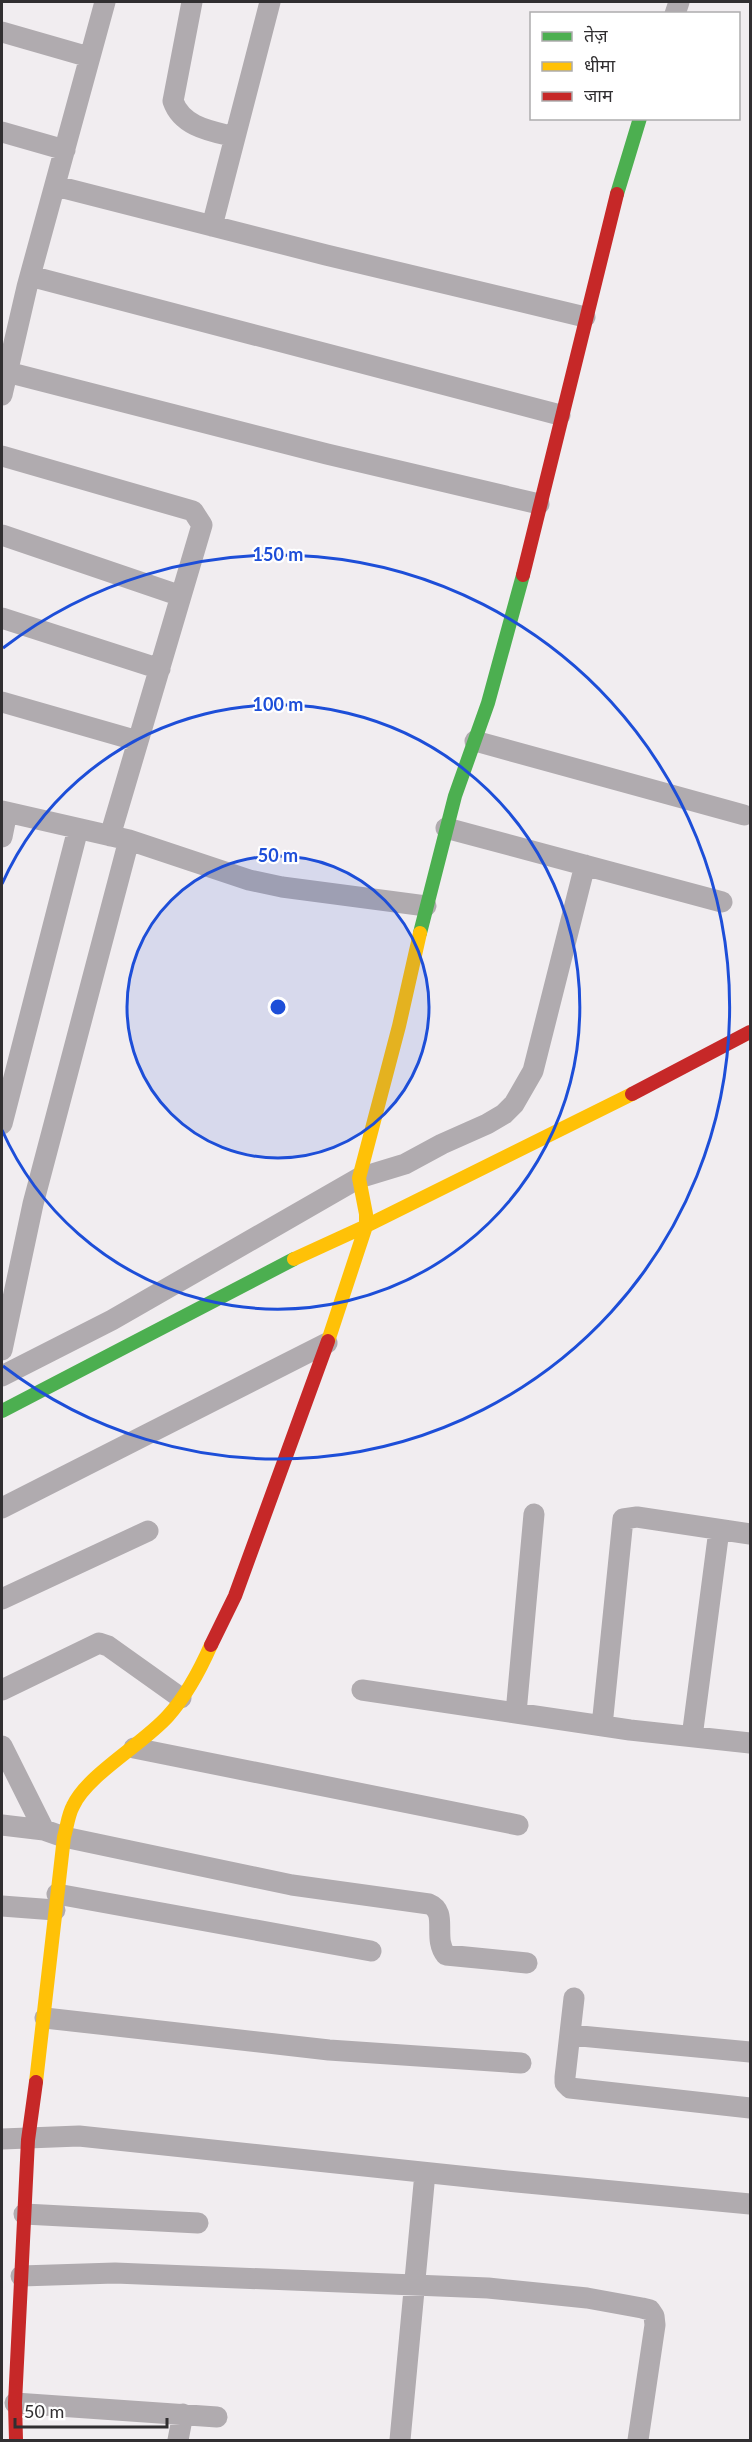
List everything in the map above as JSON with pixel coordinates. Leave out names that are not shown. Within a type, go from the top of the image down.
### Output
[{"type":"street","points":[[2,395],[30,276],[105,2]]},
{"type":"street","points":[[192,2],[173,101],[176,111],[194,126],[234,137]]},
{"type":"street","points":[[212,226],[270,2]]},
{"type":"street","points":[[2,32],[89,57]]},
{"type":"street","points":[[16,2440],[15,2403],[10,2366],[21,2276],[28,2140],[45,2018],[64,1837],[73,1805],[92,1781],[134,1748],[168,1716],[200,1671],[235,1596],[327,1343],[366,1226],[367,1211],[359,1186],[426,906],[446,828],[488,703],[512,617],[585,317],[623,170],[639,120]]},
{"type":"street","points":[[2,132],[65,150]]},
{"type":"street","points":[[56,186],[585,317]]},
{"type":"street","points":[[30,276],[560,415]]},
{"type":"street","points":[[7,372],[327,454],[539,504]]},
{"type":"street","points":[[2,456],[193,510],[202,525],[138,741],[119,838],[33,1204],[2,1350]]},
{"type":"street","points":[[2,535],[181,596]]},
{"type":"street","points":[[2,618],[160,669]]},
{"type":"street","points":[[2,702],[138,741]]},
{"type":"street","points":[[475,741],[744,815]]},
{"type":"street","points":[[2,837],[4,811],[119,838],[249,880],[282,887],[426,906]]},
{"type":"street","points":[[446,828],[722,902]]},
{"type":"street","points":[[2,1124],[78,829]]},
{"type":"street","points":[[2,1376],[112,1320],[359,1186],[442,1144],[487,1125],[504,1114],[514,1104],[533,1071],[585,865]]},
{"type":"street","points":[[2,1411],[235,1287],[577,1123],[750,1032]]},
{"type":"street","points":[[2,1508],[327,1343]]},
{"type":"street","points":[[516,1713],[534,1514]]},
{"type":"street","points":[[602,1726],[623,1519],[637,1516],[750,1534]]},
{"type":"street","points":[[692,1737],[719,1530]]},
{"type":"street","points":[[2,1599],[148,1531]]},
{"type":"street","points":[[2,1690],[99,1643],[108,1646],[181,1698]]},
{"type":"street","points":[[362,1690],[602,1726],[750,1743]]},
{"type":"street","points":[[2,1746],[44,1830]]},
{"type":"street","points":[[134,1748],[519,1825]]},
{"type":"street","points":[[2,1825],[44,1830],[64,1837],[292,1884],[429,1904],[436,1907],[440,1914],[439,1942],[446,1955],[527,1963]]},
{"type":"street","points":[[2,1906],[56,1902],[371,1951]]},
{"type":"street","points":[[574,1998],[565,2083],[570,2088],[750,2108]]},
{"type":"street","points":[[45,2018],[329,2050],[521,2063]]},
{"type":"street","points":[[570,2035],[750,2052]]},
{"type":"street","points":[[2,2139],[28,2140],[61,2135],[79,2136],[425,2173],[750,2204]]},
{"type":"street","points":[[400,2440],[425,2173]]},
{"type":"street","points":[[24,2214],[198,2223]]},
{"type":"street","points":[[21,2276],[115,2273],[488,2288],[587,2298],[650,2310],[654,2316],[655,2325],[638,2440]]},
{"type":"street","points":[[15,2403],[218,2417]]},
{"type":"street","points":[[178,2440],[183,2414]]},
{"type":"traffic: fast","points":[[617,194],[639,120]]},
{"type":"traffic: fast","points":[[420,933],[455,796],[488,703],[523,575]]},
{"type":"traffic: fast","points":[[2,1411],[294,1259]]},
{"type":"traffic: slow","points":[[328,1341],[366,1226],[359,1178],[399,1026],[420,933]]},
{"type":"traffic: slow","points":[[294,1259],[366,1226],[632,1094]]},
{"type":"traffic: slow","points":[[36,2082],[64,1837],[71,1810],[80,1794],[90,1783],[168,1716],[192,1682],[211,1645]]},
{"type":"traffic: jam","points":[[523,575],[617,194]]},
{"type":"traffic: jam","points":[[632,1094],[750,1032]]},
{"type":"traffic: jam","points":[[211,1645],[235,1596],[328,1341]]},
{"type":"traffic: jam","points":[[16,2440],[15,2403],[28,2140],[36,2082]]}]
